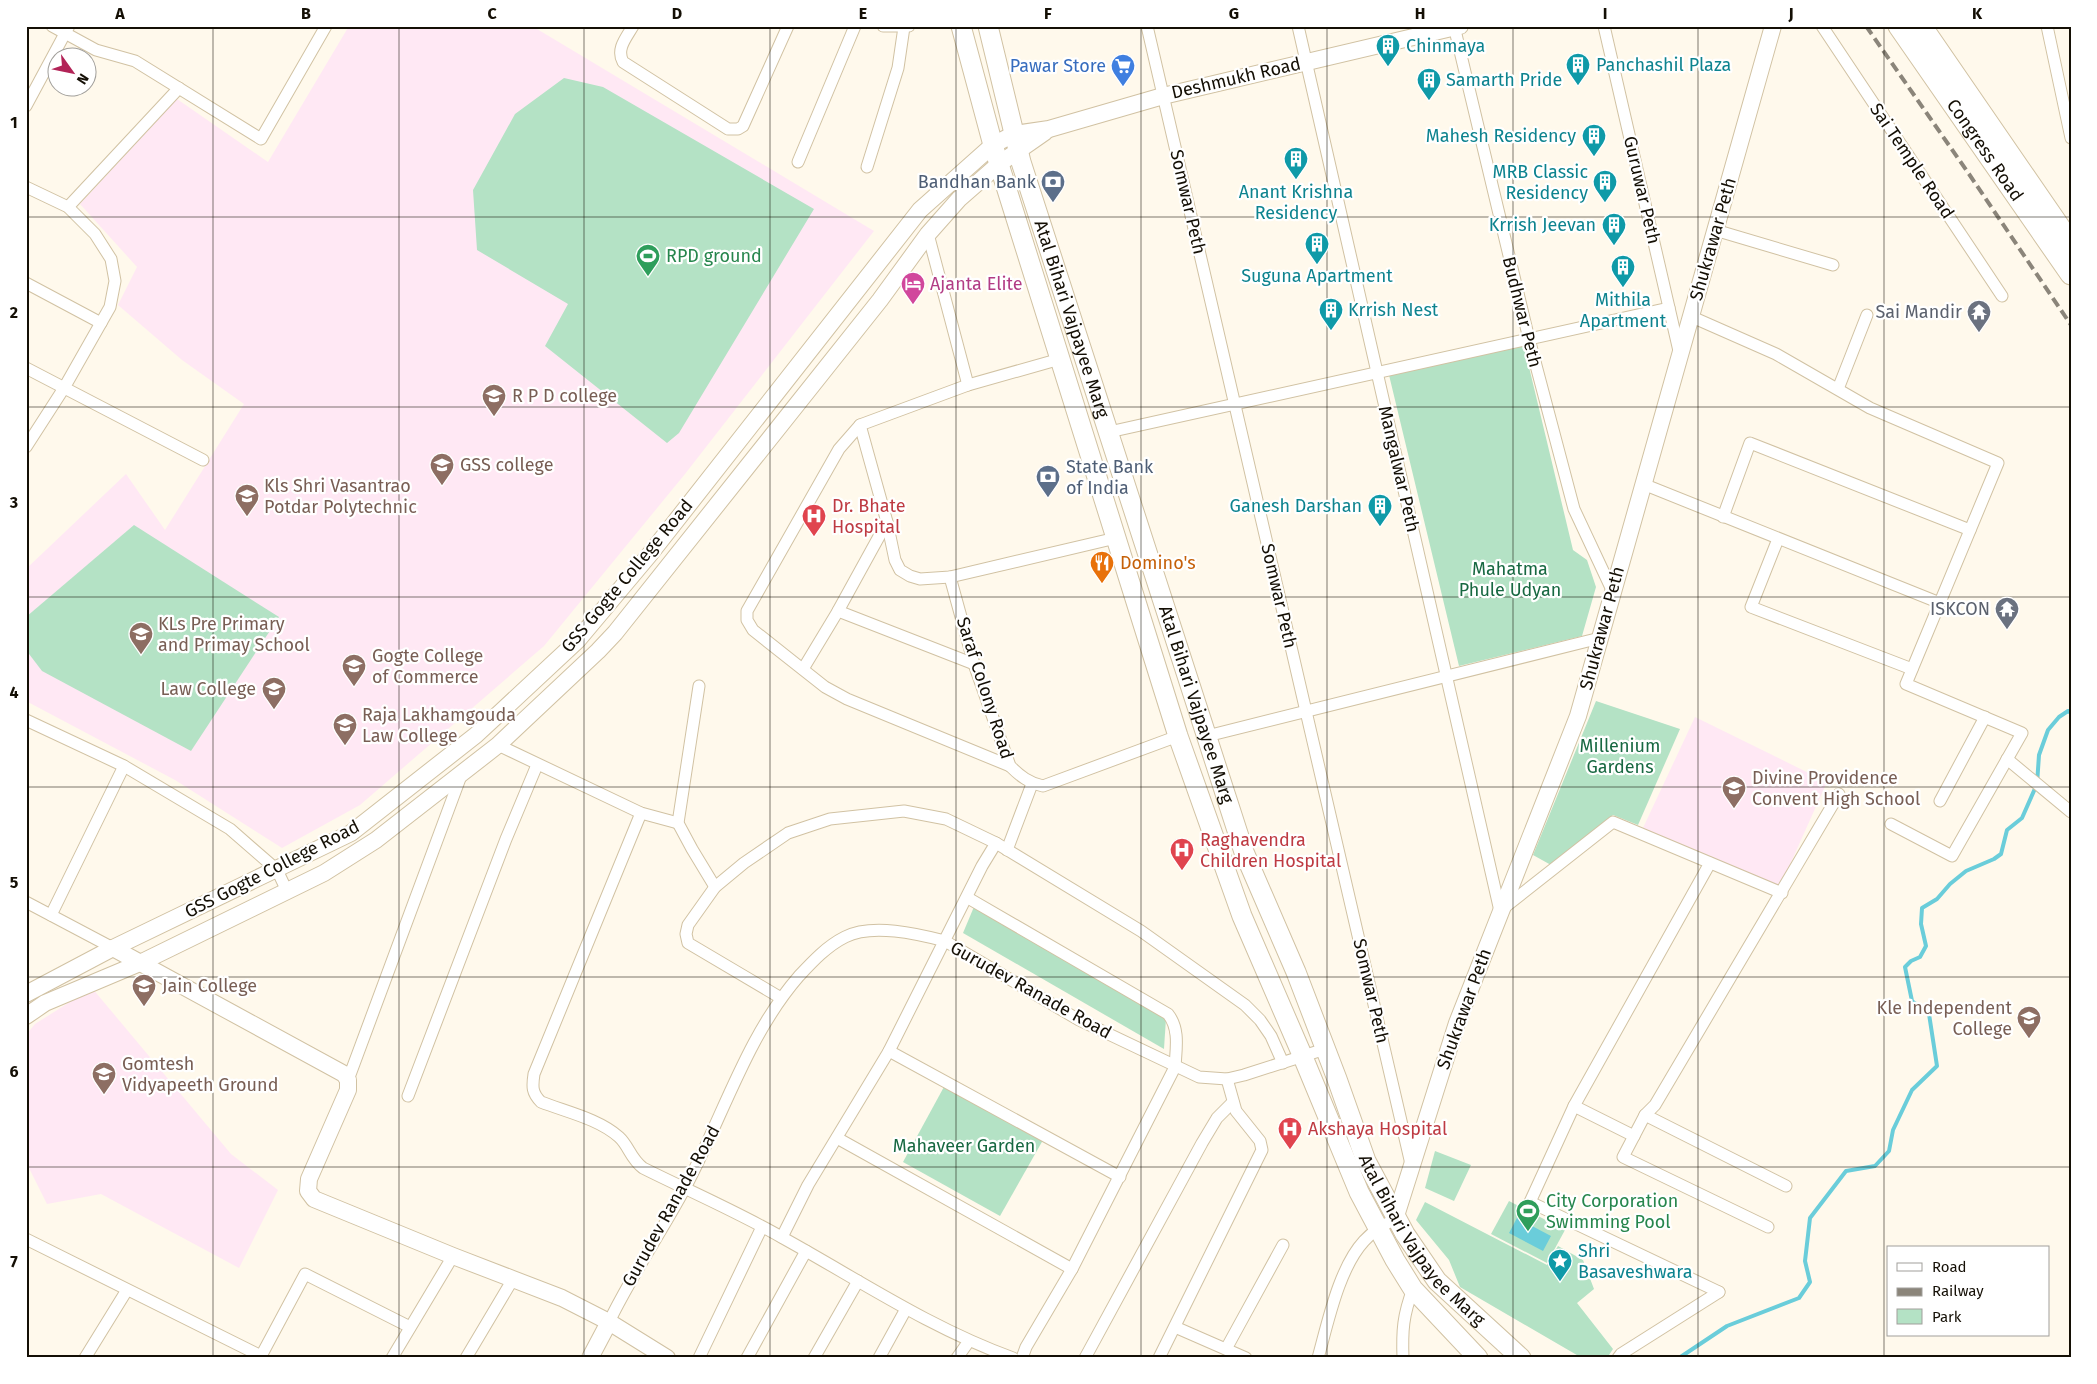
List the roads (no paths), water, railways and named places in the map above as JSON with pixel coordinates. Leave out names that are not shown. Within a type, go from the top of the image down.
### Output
[{"type":"highway","name":"Congress Road","points":[[1899,26],[2071,274]]},
{"type":"highway","name":"Congress Road","points":[[1922,26],[2071,244]]},
{"type":"main road","name":"Atal Bihari Vajpayee Marg","points":[[961,26],[993,145],[1178,736],[1242,916],[1303,1057],[1358,1192],[1394,1260],[1413,1289],[1478,1358]]},
{"type":"main road","name":"Atal Bihari Vajpayee Marg","points":[[988,26],[1016,143],[1244,852],[1296,972],[1366,1161],[1395,1218],[1437,1281],[1521,1358]]},
{"type":"main road","name":"Shukrawar Peth","points":[[1395,1218],[1457,1023],[1578,716],[1612,590],[1692,317],[1773,26]]},
{"type":"main road","name":"Deshmukh Road","points":[[1016,143],[1049,129],[1163,96],[1456,27]]},
{"type":"main road","name":"GSS Gogte College Road","points":[[26,994],[113,948],[352,833],[476,735],[577,641],[650,554],[920,210],[993,145],[1016,143]]},
{"type":"main road","points":[[26,1016],[45,1003],[140,963],[324,872],[376,840],[498,745],[592,658],[615,634],[880,300],[928,234],[959,199],[999,164],[1016,143]]},
{"type":"main road","points":[[113,948],[344,1074],[348,1080],[348,1090],[309,1179],[308,1190],[314,1199],[562,1298],[609,1322],[667,1358]]},
{"type":"main road","points":[[590,1358],[609,1322]]},
{"type":"street","points":[[52,26],[67,30],[96,50],[135,61],[260,138],[326,26]]},
{"type":"street","points":[[633,26],[620,48],[619,56],[622,62],[728,129],[734,130],[743,126],[788,26]]},
{"type":"street","points":[[798,162],[855,26]]},
{"type":"street","points":[[867,167],[898,68],[907,27],[883,26]]},
{"type":"street","name":"Somwar Peth","points":[[1147,26],[1412,1166]]},
{"type":"street","name":"Mangalwar Peth","points":[[1298,26],[1500,911]]},
{"type":"street","name":"Guruwar Peth","points":[[1604,26],[1680,354]]},
{"type":"street","name":"Sai Temple Road","points":[[1822,26],[2002,296]]},
{"type":"street","points":[[2047,26],[2071,138]]},
{"type":"street","name":"Budhwar Peth","points":[[1456,27],[1528,339],[1574,509],[1612,590]]},
{"type":"street","points":[[26,106],[67,30]]},
{"type":"street","points":[[68,207],[179,88]]},
{"type":"street","points":[[26,187],[68,207],[95,234],[110,258],[115,281],[110,306],[101,323],[64,388],[26,447]]},
{"type":"street","points":[[1716,230],[1833,265]]},
{"type":"street","points":[[928,234],[968,385]]},
{"type":"street","points":[[26,283],[101,323]]},
{"type":"street","points":[[1109,432],[1669,308]]},
{"type":"street","points":[[1838,389],[1867,315]]},
{"type":"street","points":[[1692,317],[1776,354],[1870,408],[1998,463],[1906,684],[2022,733],[1952,856],[1891,824]]},
{"type":"street","points":[[1010,766],[847,699],[825,687],[753,630],[747,620],[747,610],[839,449],[860,425],[968,385],[1060,359]]},
{"type":"street","points":[[26,368],[203,460]]},
{"type":"street","points":[[860,425],[887,522],[894,560],[900,570],[910,576],[920,579],[950,577],[1116,538]]},
{"type":"street","points":[[1723,517],[1750,443],[1970,530]]},
{"type":"street","points":[[1643,484],[1940,603]]},
{"type":"street","points":[[803,669],[838,611],[887,522]]},
{"type":"street","points":[[1778,539],[1752,607],[1912,668]]},
{"type":"street","name":"Saraf Colony Road","points":[[950,577],[974,664],[1010,766],[1032,784]]},
{"type":"street","points":[[838,611],[974,664]]},
{"type":"street","points":[[1207,736],[1600,638]]},
{"type":"street","points":[[699,686],[678,823],[715,887]]},
{"type":"street","points":[[1940,801],[1985,717]]},
{"type":"street","points":[[26,720],[124,766],[230,829],[277,870],[287,891]]},
{"type":"street","points":[[1008,850],[1032,784],[1043,786],[1178,736]]},
{"type":"street","points":[[498,745],[641,813],[678,823]]},
{"type":"street","points":[[2007,759],[2071,812]]},
{"type":"street","points":[[408,1096],[506,839],[537,765]]},
{"type":"street","points":[[51,915],[124,766]]},
{"type":"street","points":[[348,1080],[462,772]]},
{"type":"street","points":[[1768,1227],[1623,1157],[1645,1115],[1655,1105],[1839,794]]},
{"type":"street","points":[[781,998],[688,943],[686,934],[688,925],[715,887],[744,863],[788,833],[830,818],[904,811],[946,819],[996,842],[1141,931],[1245,1005],[1260,1020],[1271,1036],[1283,1063]]},
{"type":"street","points":[[641,813],[534,1074],[532,1087],[534,1096],[541,1102],[598,1124],[614,1133],[622,1140],[634,1161],[685,1189],[782,1237],[906,1309],[969,1341],[1013,1358]]},
{"type":"street","points":[[1500,911],[1613,822],[1782,893]]},
{"type":"street","points":[[782,1237],[808,1185],[890,1051],[968,898],[982,866],[996,842]]},
{"type":"street","points":[[1618,1358],[1621,1354],[1720,1292],[1530,1202],[1574,1106],[1710,863]]},
{"type":"street","points":[[968,898],[1168,1014],[1173,1020],[1176,1030],[1176,1067],[1072,1269],[1026,1347],[1022,1358]]},
{"type":"street","points":[[26,902],[113,948]]},
{"type":"street","name":"Gurudev Ranade Road","points":[[609,1322],[621,1297],[685,1189],[762,1027],[781,998],[826,949],[847,936],[884,931],[924,936],[945,941],[1079,1020],[1199,1077],[1227,1079],[1326,1049]]},
{"type":"street","points":[[890,1051],[1120,1177]]},
{"type":"street","points":[[1159,1358],[1262,1150],[1260,1140],[1245,1124],[1233,1102],[1227,1079]]},
{"type":"street","points":[[1085,1358],[1202,1142],[1217,1118],[1233,1102]]},
{"type":"street","points":[[1574,1106],[1634,1136]]},
{"type":"street","points":[[1645,1115],[1786,1186]]},
{"type":"street","points":[[837,1138],[1072,1269]]},
{"type":"street","points":[[1318,1358],[1333,1304],[1354,1254],[1364,1240],[1378,1228],[1395,1218]]},
{"type":"street","points":[[699,1358],[762,1227]]},
{"type":"street","points":[[26,1240],[260,1357],[305,1274],[410,1327]]},
{"type":"street","points":[[1226,1348],[1283,1245]]},
{"type":"street","points":[[747,1358],[806,1251]]},
{"type":"street","points":[[392,1358],[453,1256]]},
{"type":"street","points":[[466,1358],[513,1279]]},
{"type":"street","points":[[814,1358],[858,1281]]},
{"type":"street","points":[[1403,1358],[1402,1330],[1404,1310],[1413,1289]]},
{"type":"street","points":[[85,1358],[127,1290]]},
{"type":"street","points":[[878,1358],[906,1309]]},
{"type":"street","points":[[1175,1327],[1246,1358]]},
{"type":"street","points":[[957,1358],[969,1341]]},
{"type":"water","name":"City Corporation Swimming Pool","points":[[1517,1218],[1551,1236],[1543,1251],[1509,1233]]},
{"type":"waterway","points":[[1679,1358],[1727,1326],[1799,1298],[1810,1282],[1805,1261],[1810,1218],[1846,1171],[1875,1166],[1889,1151],[1893,1130],[1912,1090],[1937,1066],[1929,1014],[1912,1001],[1905,967],[1911,961],[1920,957],[1926,946],[1921,924],[1922,908],[1937,899],[1950,884],[1966,871],[2001,854],[2007,830],[2022,818],[2037,784],[2039,755],[2048,730],[2059,717],[2068,711],[2071,712]]},
{"type":"railway","points":[[1866,26],[2071,325]]},
{"type":"place","name":"Chinmaya","points":[[1388,67]]},
{"type":"place","name":"Panchashil Plaza","points":[[1578,86]]},
{"type":"place","name":"Pawar Store","points":[[1123,87]]},
{"type":"place","name":"Samarth Pride","points":[[1429,101]]},
{"type":"place","name":"Mahesh Residency","points":[[1594,157]]},
{"type":"place","name":"Anant Krishna Residency","points":[[1296,180]]},
{"type":"place","name":"Bandhan Bank","points":[[1053,203]]},
{"type":"place","name":"MRB Classic Residency","points":[[1605,203]]},
{"type":"place","name":"Krrish Jeevan","points":[[1614,246]]},
{"type":"place","name":"Suguna Apartment","points":[[1317,265]]},
{"type":"place","name":"RPD ground","points":[[648,277]]},
{"type":"place","name":"Mithila Apartment","points":[[1623,288]]},
{"type":"place","name":"Ajanta Elite","points":[[913,305]]},
{"type":"place","name":"Krrish Nest","points":[[1331,331]]},
{"type":"place","name":"Sai Mandir","points":[[1979,333]]},
{"type":"place","name":"R P D college","points":[[494,417]]},
{"type":"place","name":"GSS college","points":[[442,486]]},
{"type":"place","name":"State Bank of India","points":[[1048,498]]},
{"type":"place","name":"Kls Shri Vasantrao Potdar Polytechnic","points":[[247,517]]},
{"type":"place","name":"Ganesh Darshan","points":[[1380,527]]},
{"type":"place","name":"Dr. Bhate Hospital","points":[[814,537]]},
{"type":"place","name":"Domino's","points":[[1102,584]]},
{"type":"place","name":"ISKCON","points":[[2007,630]]},
{"type":"place","name":"KLs Pre Primary and Primay School","points":[[141,655]]},
{"type":"place","name":"Gogte College of Commerce","points":[[354,687]]},
{"type":"place","name":"Law College","points":[[274,710]]},
{"type":"place","name":"Raja Lakhamgouda Law College","points":[[345,746]]},
{"type":"place","name":"Divine Providence Convent High School","points":[[1734,809]]},
{"type":"place","name":"Raghavendra Children Hospital","points":[[1182,871]]},
{"type":"place","name":"Jain College","points":[[144,1007]]},
{"type":"place","name":"Kle Independent College","points":[[2029,1039]]},
{"type":"place","name":"Gomtesh Vidyapeeth Ground","points":[[104,1095]]},
{"type":"place","name":"Akshaya Hospital","points":[[1290,1150]]},
{"type":"place","name":"City Corporation Swimming Pool","points":[[1528,1232]]},
{"type":"place","name":"Shri Basaveshwara","points":[[1560,1282]]},
{"type":"park label","name":"Mahatma Phule Udyan","points":[[1510,579]]},
{"type":"park label","name":"Millenium Gardens","points":[[1620,756]]},
{"type":"park label","name":"Mahaveer Garden","points":[[964,1146]]}]
